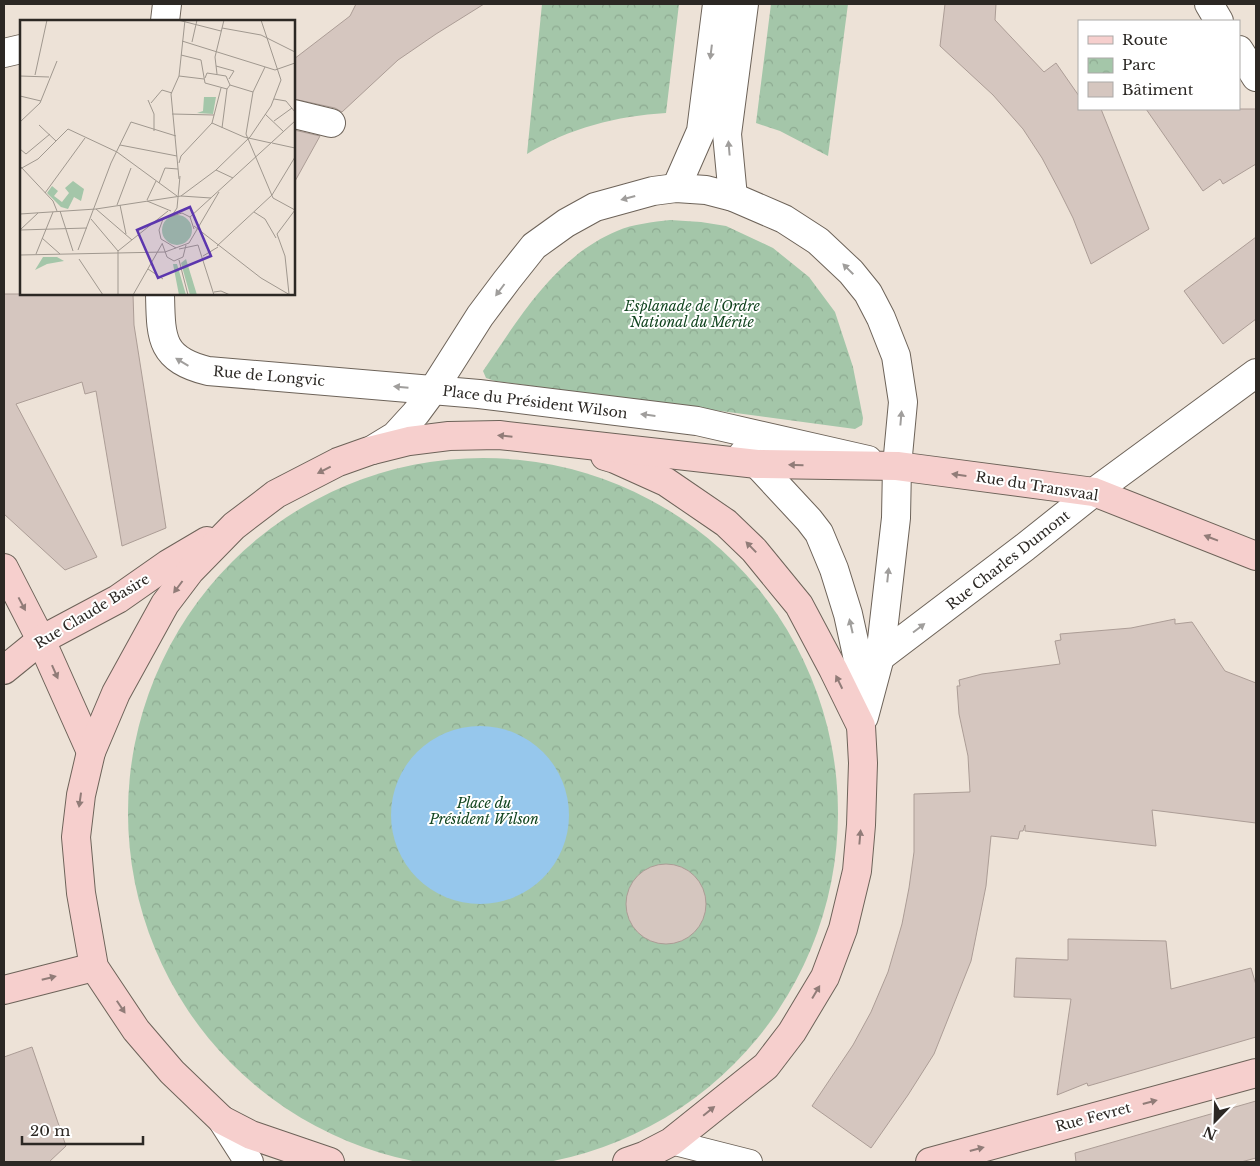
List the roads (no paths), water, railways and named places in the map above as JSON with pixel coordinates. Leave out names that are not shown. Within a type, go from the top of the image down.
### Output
[{"type":"main road","name":"Place du Président Wilson","points":[[330,1162],[251,1135],[222,1120],[172,1072],[136,1030],[94,967],[81,893],[76,837],[81,795],[91,752],[116,694],[165,604],[190,571],[234,526],[276,494],[338,462],[369,451],[409,441],[449,436],[498,435],[758,464],[897,466]]},
{"type":"main road","name":"Place du Président Wilson","points":[[553,441],[615,459],[666,482],[726,523],[754,550],[799,605],[861,726],[863,763],[862,807],[857,871],[844,929],[824,977],[792,1032],[766,1066],[671,1142],[644,1156],[627,1162]]},
{"type":"main road","name":"Rue du Transvaal","points":[[897,466],[1094,492],[1256,556]]},
{"type":"main road","name":"Rue Claude Basire","points":[[4,670],[41,640],[118,599],[168,564],[234,526]]},
{"type":"main road","points":[[4,568],[41,640],[91,752]]},
{"type":"main road","points":[[4,990],[94,967]]},
{"type":"main road","name":"Rue Fevret","points":[[930,1162],[1256,1073]]},
{"type":"main road","points":[[251,1135],[282,1162]]},
{"type":"street","points":[[165,20],[167,4]]},
{"type":"street","points":[[676,188],[701,131],[717,4]]},
{"type":"street","points":[[733,197],[728,134],[744,4]]},
{"type":"street","points":[[1209,4],[1219,20]]},
{"type":"street","points":[[4,53],[20,49]]},
{"type":"street","points":[[1240,52],[1256,77]]},
{"type":"street","points":[[295,114],[331,123]]},
{"type":"street","points":[[433,390],[480,316],[534,246],[566,223],[595,207],[653,191],[676,188],[706,190],[733,197],[784,219],[818,241],[851,272],[868,293],[881,318],[896,356],[903,402],[897,466]]},
{"type":"street","name":"Rue de Longvic","points":[[160,295],[164,341],[174,357],[190,367],[208,371],[433,390]]},
{"type":"street","name":"Rue Charles Dumont","points":[[880,657],[1026,547],[1094,492],[1256,373]]},
{"type":"street","name":"Place du Président Wilson","points":[[369,451],[395,436],[416,413],[433,390],[697,421],[897,466],[896,518],[880,657],[861,726]]},
{"type":"street","name":"Place du Président Wilson","points":[[697,421],[758,464],[819,533],[834,569],[848,614],[857,655],[861,692],[861,726]]},
{"type":"street","points":[[222,1120],[249,1162]]},
{"type":"lane","points":[[671,1142],[750,1162]]},
{"type":"water","points":[[480,726],[514,733],[529,741],[543,752],[554,766],[562,781],[569,815],[562,849],[554,864],[543,878],[529,889],[514,897],[480,904],[446,897],[431,889],[417,878],[406,864],[398,849],[391,815],[398,781],[406,766],[417,752],[431,741],[446,733]]},
{"type":"park label","name":"Esplanade de l'Ordre National du Mérite","points":[[692,314]]}]
